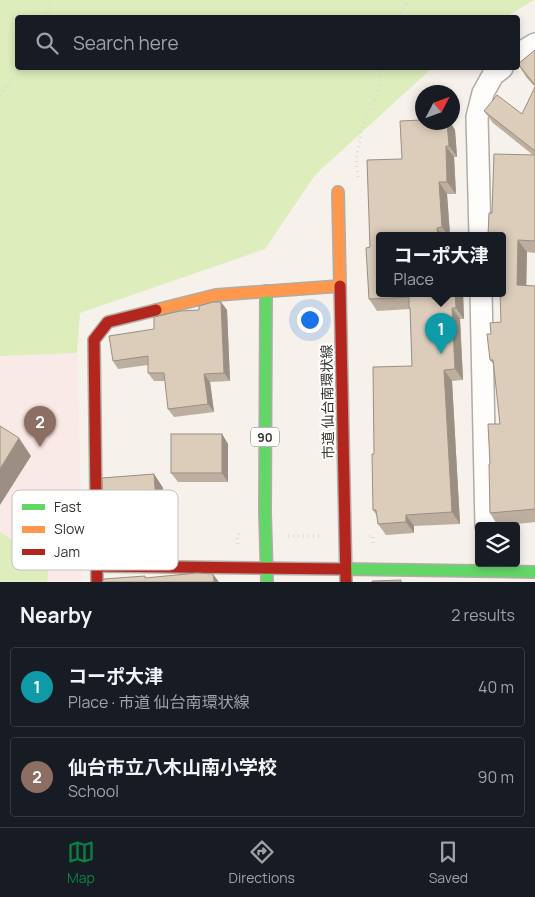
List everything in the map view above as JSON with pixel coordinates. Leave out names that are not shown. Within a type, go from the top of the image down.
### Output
[{"type":"street","points":[[520,53],[535,44]]},
{"type":"street","points":[[480,232],[477,117],[483,93],[493,75],[499,70]]},
{"type":"street","name":"市道 仙台南環状線","points":[[338,192],[346,582]]},
{"type":"street","points":[[95,490],[94,340],[108,322],[216,295],[340,286]]},
{"type":"street","name":"90","points":[[266,291],[265,536],[267,582]]},
{"type":"street","points":[[481,297],[486,522]]},
{"type":"street","points":[[178,567],[535,572]]},
{"type":"path","points":[[46,15],[52,0]]},
{"type":"path","points":[[400,15],[408,0]]},
{"type":"path","points":[[0,94],[19,70]]},
{"type":"path","points":[[358,178],[356,158],[364,121],[379,89],[381,70]]},
{"type":"path","points":[[238,536],[345,536]]},
{"type":"shaded area","points":[[77,353],[81,490],[12,490],[12,570],[81,570],[81,582],[0,582],[0,356]]},
{"type":"green space","points":[[0,0],[534,0],[509,15],[15,15],[15,70],[430,70],[315,175],[265,249],[80,313],[77,353],[0,356]]},
{"type":"green space","points":[[0,532],[12,540],[12,570],[48,570],[47,582],[0,582]]},
{"type":"building","points":[[535,50],[535,85],[520,66],[520,62]]},
{"type":"building","points":[[535,87],[535,151],[484,111],[497,95],[522,114]]},
{"type":"building","points":[[415,120],[415,130],[448,130],[449,146],[446,146],[447,182],[439,182],[442,227],[437,228],[438,232],[376,232],[376,297],[409,297],[369,299],[366,248],[370,247],[367,160],[402,159],[400,121]]},
{"type":"building","points":[[494,154],[535,155],[535,241],[518,240],[517,285],[535,286],[535,509],[490,513],[488,424],[500,424],[493,360],[490,360],[487,334],[491,334],[490,323],[501,322],[500,297],[506,297],[506,232],[488,232],[489,213],[492,213]]},
{"type":"building","points":[[409,297],[455,297],[456,308],[452,308],[455,369],[444,370],[452,512],[406,515],[406,522],[378,524],[376,510],[373,510],[373,367],[412,366]]},
{"type":"building","points":[[221,302],[224,373],[204,374],[208,404],[168,409],[164,373],[148,373],[148,356],[113,361],[109,336],[154,329],[154,317],[180,311],[199,310],[199,306]]},
{"type":"building","points":[[0,426],[19,438],[0,469]]},
{"type":"building","points":[[171,434],[222,434],[222,473],[171,473]]},
{"type":"building","points":[[154,474],[155,490],[103,490],[102,478]]},
{"type":"building","points":[[197,573],[213,574],[214,582],[102,582],[104,579],[145,576],[145,578]]},
{"type":"building","points":[[401,580],[401,582],[372,582],[372,581]]},
{"type":"traffic: fast","points":[[266,291],[265,513],[267,582]]},
{"type":"traffic: fast","points":[[343,569],[535,572]]},
{"type":"traffic: slow","points":[[156,310],[216,295],[340,286],[338,192]]},
{"type":"traffic: jam","points":[[340,286],[346,582]]},
{"type":"traffic: jam","points":[[96,490],[94,340],[108,322],[156,310]]},
{"type":"traffic: jam","points":[[178,567],[343,569]]},
{"type":"traffic: jam","points":[[97,570],[97,582]]},
{"type":"place","name":"コーポ大津","points":[[441,354]]},
{"type":"place","name":"仙台市立八木山南小学校","points":[[40,447]]}]
